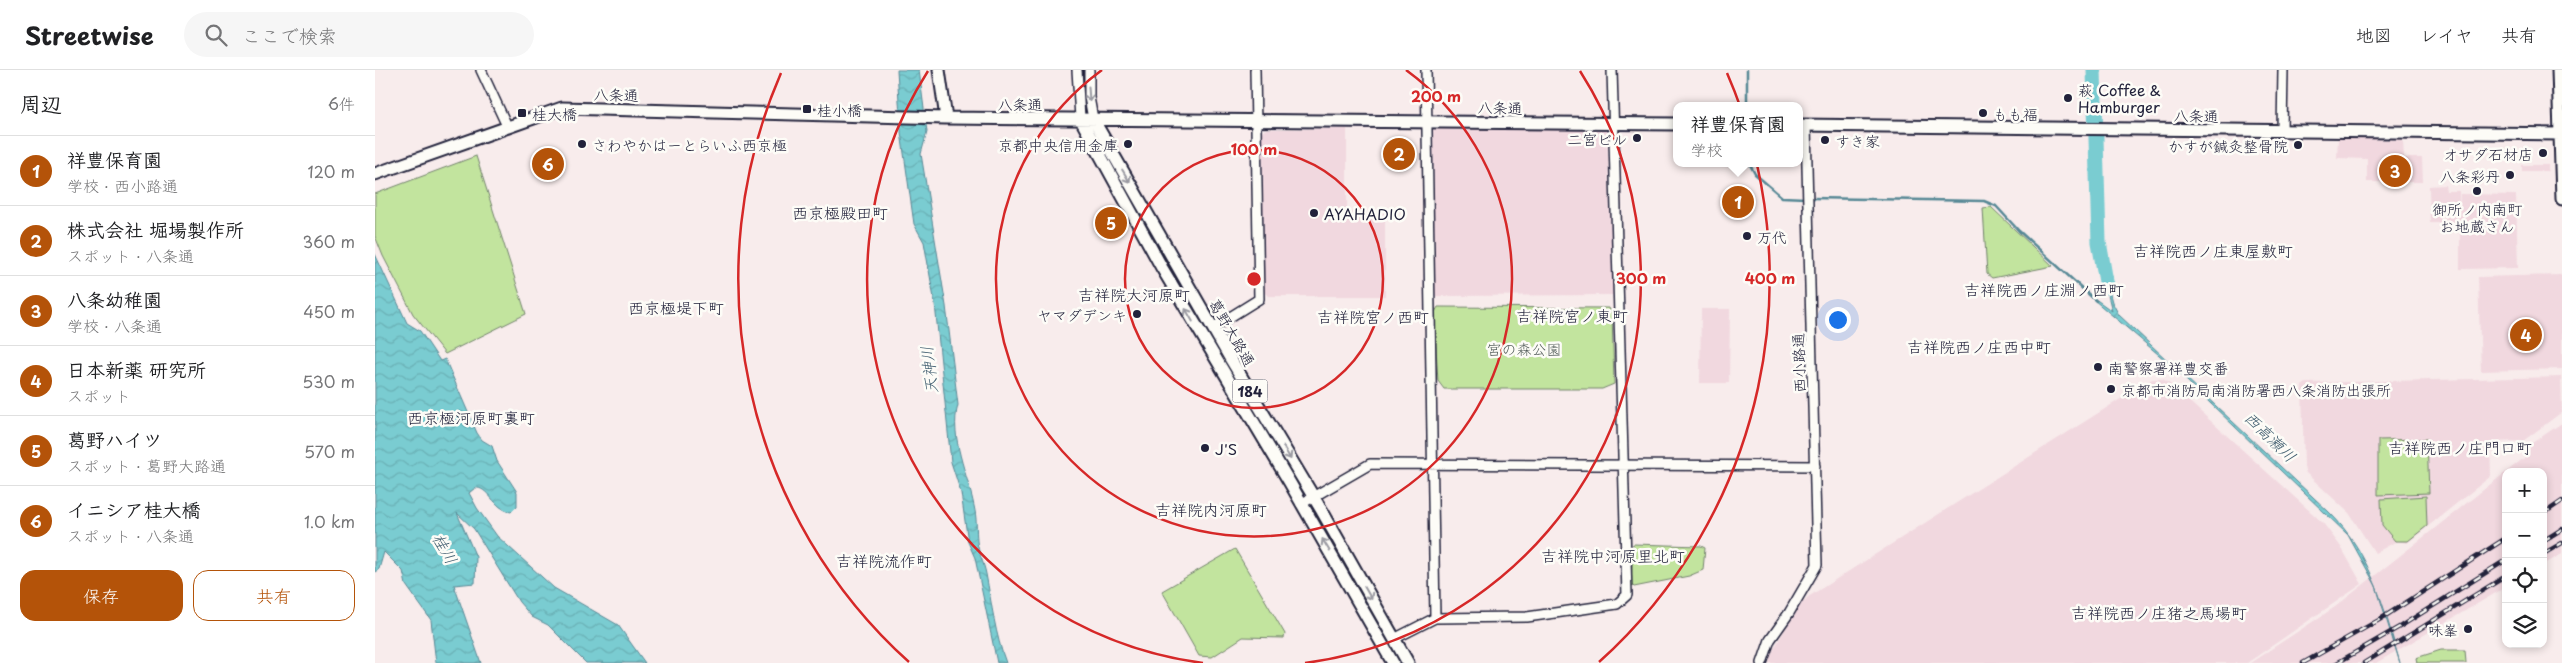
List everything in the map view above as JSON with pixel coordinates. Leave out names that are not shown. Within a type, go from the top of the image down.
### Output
[{"type":"main road","points":[[939,70],[941,118]]},
{"type":"main road","points":[[2558,70],[2562,199]]},
{"type":"main road","name":"八条通","points":[[375,174],[503,127],[562,108],[941,118],[1256,119],[1673,124]]},
{"type":"main road","name":"葛野大路通","points":[[1080,118],[1161,268],[1301,504],[1394,639],[1408,663]]},
{"type":"main road","name":"葛野大路通","points":[[1093,119],[1214,327],[1230,358],[1313,497],[1393,663]]},
{"type":"main road","name":"八条通","points":[[1803,125],[2561,134]]},
{"type":"main road","points":[[1161,268],[1174,260]]},
{"type":"main road","points":[[1201,335],[1214,327]]},
{"type":"main road","points":[[1218,364],[1230,358]]},
{"type":"main road","points":[[1262,438],[1273,431]]},
{"type":"street","points":[[481,70],[503,127]]},
{"type":"street","points":[[1077,70],[1080,118]]},
{"type":"street","points":[[1089,70],[1089,97],[1093,119]]},
{"type":"street","points":[[1214,327],[1259,299],[1255,70]]},
{"type":"street","points":[[1426,70],[1435,618]]},
{"type":"street","points":[[1394,639],[1435,618],[1527,616],[1617,604],[1627,596],[1612,70]]},
{"type":"street","points":[[2282,131],[2283,70]]},
{"type":"street","name":"西小路通","points":[[1762,663],[1770,640],[1817,565],[1807,190],[1803,138]]},
{"type":"street","points":[[1301,504],[1370,464],[1815,466]]},
{"type":"shaded area","points":[[1433,128],[1607,129],[1613,295],[1435,296]]},
{"type":"shaded area","name":"AYAHADIO","points":[[1266,129],[1347,129],[1347,212],[1385,213],[1385,296],[1268,296],[1264,292],[1262,132]]},
{"type":"shaded area","points":[[2338,138],[2403,140],[2404,158],[2422,158],[2423,182],[2367,182],[2367,159],[2337,158]]},
{"type":"shaded area","points":[[2522,165],[2548,165],[2548,171],[2522,171]]},
{"type":"shaded area","points":[[2445,185],[2446,191],[2459,191],[2460,215],[2460,194],[2516,195],[2518,268],[2460,269],[2460,223],[2430,223],[2429,186]]},
{"type":"shaded area","points":[[2562,275],[2562,369],[2481,371],[2478,277]]},
{"type":"shaded area","points":[[1701,309],[1730,309],[1729,383],[1700,383]]},
{"type":"shaded area","points":[[2561,377],[2562,412],[2523,441],[2490,442],[2491,476],[2407,543],[2397,541],[2375,553],[2349,513],[2306,473],[2304,467],[2302,386],[2306,383]]},
{"type":"shaded area","points":[[2152,379],[2163,379],[2170,384],[2323,523],[2341,547],[2362,584],[2247,663],[1769,663],[1771,654],[1797,608],[1808,597]]},
{"type":"shaded area","points":[[2562,423],[2562,554],[2547,563],[2547,468],[2511,468],[2528,455],[2529,445]]},
{"type":"shaded area","points":[[2502,475],[2502,589],[2376,663],[2250,663],[2335,607]]},
{"type":"green space","points":[[476,156],[526,314],[445,354],[413,314],[383,256],[375,236],[375,194]]},
{"type":"green space","points":[[1991,207],[2053,266],[1992,278],[1987,274],[1983,208]]},
{"type":"green space","name":"宮の森公園","points":[[1438,307],[1609,308],[1612,314],[1614,384],[1602,389],[1444,389],[1438,381],[1434,314]]},
{"type":"green space","points":[[2427,439],[2429,493],[2378,495],[2378,440]]},
{"type":"green space","points":[[2426,496],[2427,526],[2408,541],[2395,541],[2382,525],[2381,499]]},
{"type":"green space","points":[[1633,544],[1701,546],[1705,548],[1703,570],[1689,576],[1634,587],[1631,584]]},
{"type":"green space","points":[[1235,549],[1285,634],[1284,638],[1243,637],[1212,657],[1199,656],[1162,591]]},
{"type":"green space","points":[[2441,650],[2465,650],[2466,663],[2417,663],[2416,658]]},
{"type":"water","points":[[897,70],[919,70],[927,132],[921,154],[946,306],[958,405],[956,430],[960,456],[974,506],[978,545],[986,574],[996,630],[1006,663],[997,663],[975,558],[968,542],[961,493],[951,462],[935,304],[924,242],[914,224],[901,132]]},
{"type":"water","name":"桂川","points":[[375,254],[407,323],[420,331],[440,361],[445,359],[477,433],[482,440],[492,446],[497,461],[517,492],[517,506],[511,512],[500,507],[484,490],[475,488],[469,493],[477,508],[497,536],[554,588],[618,625],[645,663],[586,663],[548,625],[532,617],[519,602],[474,529],[457,513],[476,557],[475,583],[454,585],[481,663],[436,663],[431,620],[406,585],[403,571],[384,552],[379,569],[375,572]]},
{"type":"water","points":[[2101,268],[2103,268],[2112,302],[2119,315],[2329,512],[2344,528],[2356,546],[2376,585],[2348,535],[2165,360],[2094,300],[2094,298],[2112,311]]},
{"type":"water","points":[[2377,588],[2382,602],[2400,663]]},
{"type":"waterway","points":[[1747,70],[1747,102]]},
{"type":"waterway","name":"西高瀬川","points":[[2094,70],[2099,242],[2107,287]]},
{"type":"waterway","points":[[1751,167],[1755,174],[1782,197],[1805,198]]},
{"type":"waterway","points":[[1811,198],[1984,201],[1996,206],[2019,231],[2096,301]]},
{"type":"railway","points":[[2544,513],[2562,501]]},
{"type":"railway","points":[[2547,538],[2562,529]]},
{"type":"railway","points":[[2303,663],[2379,620],[2502,541]]},
{"type":"railway","points":[[2547,552],[2562,543]]},
{"type":"railway","points":[[2337,663],[2401,626],[2502,563]]},
{"type":"railway","points":[[2364,663],[2502,578]]},
{"type":"place","name":"萩 Coffee & Hamburger","points":[[2068,98]]},
{"type":"place","name":"桂小橋","points":[[807,109]]},
{"type":"place","name":"桂大橋","points":[[522,113]]},
{"type":"place","name":"もも福","points":[[1983,113]]},
{"type":"place","name":"二宮ビル","points":[[1637,138]]},
{"type":"place","name":"すき家","points":[[1825,140]]},
{"type":"place","name":"さわやかはーとらいふ西京極","points":[[582,144]]},
{"type":"place","name":"京都中央信用金庫","points":[[1128,144]]},
{"type":"place","name":"かすが鍼灸整骨院","points":[[2298,145]]},
{"type":"place","name":"オサダ石材店","points":[[2543,153]]},
{"type":"place","name":"株式会社 堀場製作所","points":[[1399,154]]},
{"type":"place","name":"イニシア桂大橋","points":[[548,164]]},
{"type":"place","name":"八条幼稚園","points":[[2395,171]]},
{"type":"place","name":"八条彩丹","points":[[2510,175]]},
{"type":"place","name":"御所ノ内南町 お地蔵さん","points":[[2477,191]]},
{"type":"place","name":"祥豊保育園","points":[[1738,202]]},
{"type":"place","name":"AYAHADIO","points":[[1314,213]]},
{"type":"place","name":"葛野ハイツ","points":[[1111,223]]},
{"type":"place","name":"万代","points":[[1747,236]]},
{"type":"place","name":"ヤマダデンキ","points":[[1137,314]]},
{"type":"place","name":"日本新薬 研究所","points":[[2526,335]]},
{"type":"place","name":"南警察署祥豊交番","points":[[2098,367]]},
{"type":"place","name":"京都市消防局南消防署西八条消防出張所","points":[[2111,389]]},
{"type":"place","name":"J'S","points":[[1205,448]]},
{"type":"place","name":"味峯","points":[[2468,629]]},
{"type":"district","name":"西京極殿田町","points":[[840,212]]},
{"type":"district","name":"吉祥院西ノ庄東屋敷町","points":[[2213,250]]},
{"type":"district","name":"吉祥院西ノ庄淵ノ西町","points":[[2044,289]]},
{"type":"district","name":"吉祥院大河原町","points":[[1134,294]]},
{"type":"district","name":"西京極堤下町","points":[[676,307]]},
{"type":"district","name":"吉祥院宮ノ東町","points":[[1572,315]]},
{"type":"district","name":"吉祥院宮ノ西町","points":[[1373,316]]},
{"type":"district","name":"吉祥院西ノ庄西中町","points":[[1979,346]]},
{"type":"district","name":"西京極河原町裏町","points":[[471,417]]},
{"type":"district","name":"吉祥院西ノ庄門口町","points":[[2460,447]]},
{"type":"district","name":"吉祥院内河原町","points":[[1211,509]]},
{"type":"district","name":"吉祥院中河原里北町","points":[[1613,555]]},
{"type":"district","name":"吉祥院流作町","points":[[884,560]]},
{"type":"district","name":"吉祥院西ノ庄猪之馬場町","points":[[2159,612]]},
{"type":"water label","name":"天神川","points":[[928,370]]}]
